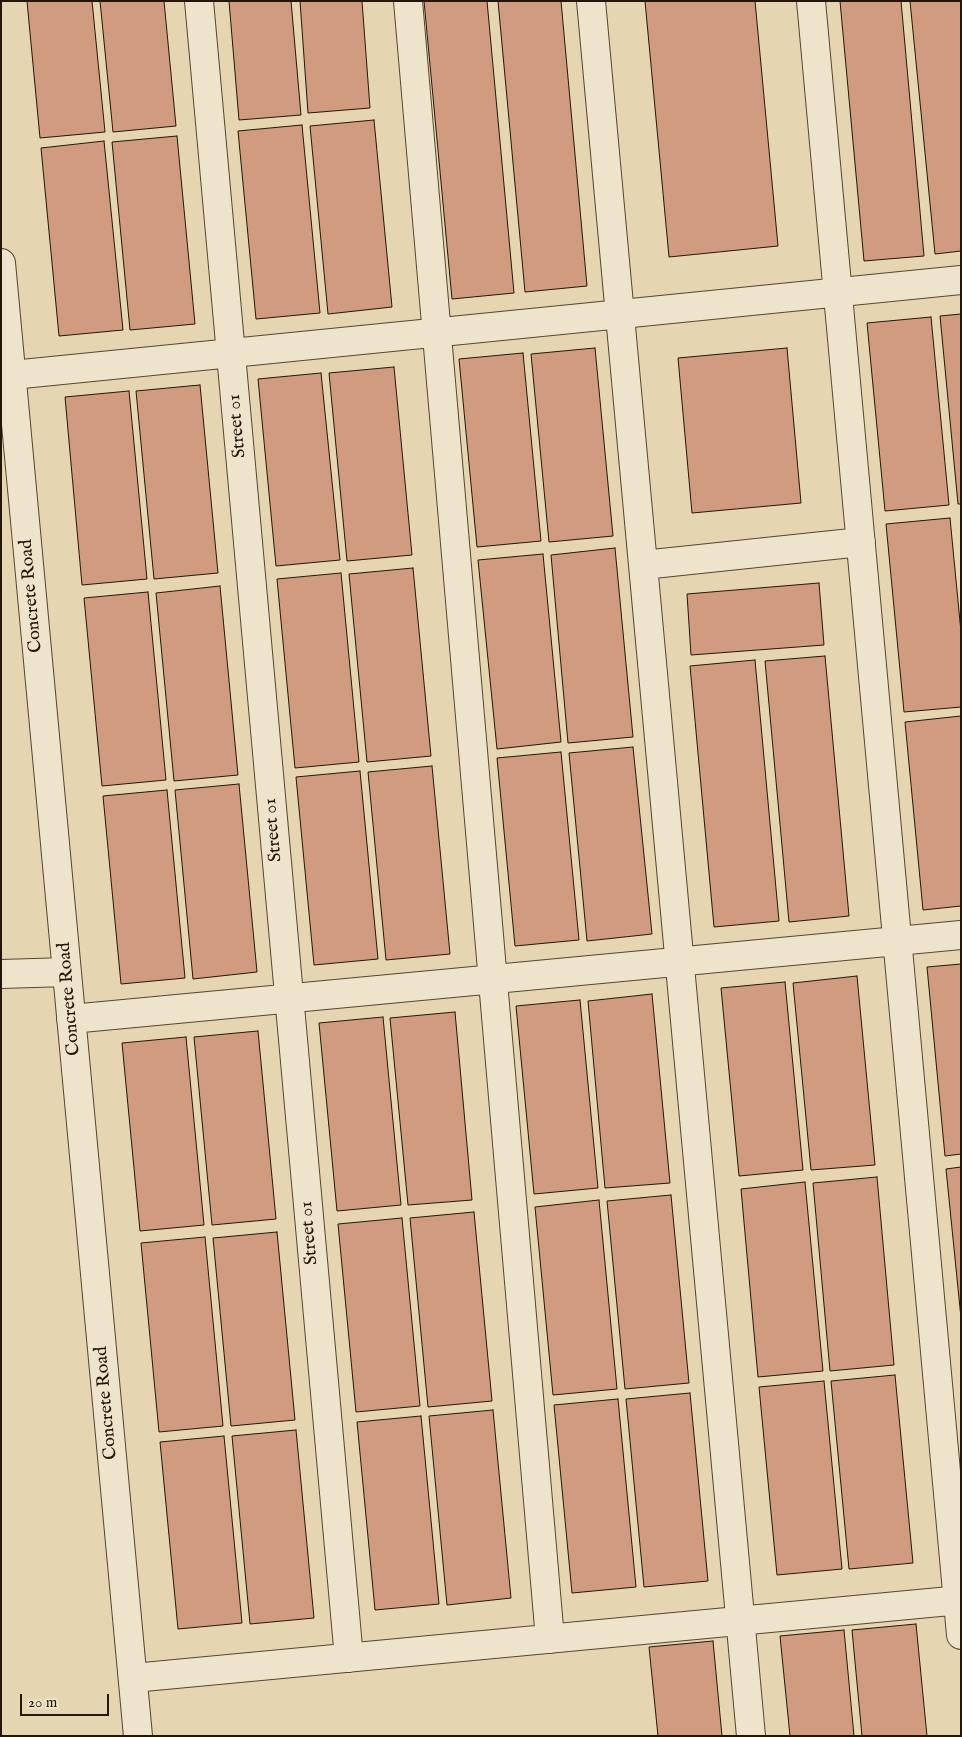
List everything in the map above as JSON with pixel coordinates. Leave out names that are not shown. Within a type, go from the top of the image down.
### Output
[{"type":"street","name":"Street 01","points":[[200,1],[349,1658]]},
{"type":"street","points":[[408,1],[550,1639]]},
{"type":"street","points":[[591,1],[751,1736]]},
{"type":"street","points":[[811,1],[961,1635]]},
{"type":"street","name":"Concrete Road","points":[[1,263],[138,1736]]},
{"type":"street","points":[[12,375],[961,280]]},
{"type":"street","points":[[643,565],[861,542]]},
{"type":"street","points":[[72,1019],[961,935]]},
{"type":"street","points":[[1,974],[67,972]]},
{"type":"street","points":[[133,1678],[959,1600]]},
{"type":"building","points":[[27,1],[92,1],[105,132],[40,138]]},
{"type":"building","points":[[100,1],[164,1],[176,126],[113,132]]},
{"type":"building","points":[[229,1],[291,1],[301,115],[239,120]]},
{"type":"building","points":[[300,1],[362,1],[370,108],[308,113]]},
{"type":"building","points":[[424,1],[487,1],[514,293],[452,299]]},
{"type":"building","points":[[498,1],[561,1],[587,286],[525,292]]},
{"type":"building","points":[[645,1],[755,1],[778,246],[669,257]]},
{"type":"building","points":[[840,1],[901,1],[924,256],[864,261]]},
{"type":"building","points":[[910,1],[961,1],[961,251],[935,254]]},
{"type":"building","points":[[374,120],[392,307],[328,314],[310,126]]},
{"type":"building","points":[[302,125],[320,313],[256,319],[238,131]]},
{"type":"building","points":[[177,136],[195,324],[130,330],[112,142]]},
{"type":"building","points":[[104,141],[123,330],[59,336],[41,148]]},
{"type":"building","points":[[961,314],[961,504],[958,504],[940,316]]},
{"type":"building","points":[[931,317],[949,505],[885,511],[867,323]]},
{"type":"building","points":[[595,348],[613,536],[549,542],[531,354]]},
{"type":"building","points":[[787,348],[801,503],[692,513],[678,358]]},
{"type":"building","points":[[523,353],[541,541],[477,547],[459,359]]},
{"type":"building","points":[[394,367],[412,555],[347,561],[329,373]]},
{"type":"building","points":[[321,373],[340,560],[276,566],[258,379]]},
{"type":"building","points":[[200,385],[218,573],[154,579],[136,391]]},
{"type":"building","points":[[129,391],[147,579],[82,585],[65,397]]},
{"type":"building","points":[[950,518],[961,632],[961,707],[904,712],[886,524]]},
{"type":"building","points":[[615,548],[633,737],[568,743],[551,555]]},
{"type":"building","points":[[543,554],[561,742],[497,749],[478,560]]},
{"type":"building","points":[[413,568],[431,756],[367,762],[349,574]]},
{"type":"building","points":[[341,573],[359,762],[295,768],[277,579]]},
{"type":"building","points":[[819,583],[824,645],[691,655],[687,594]]},
{"type":"building","points":[[220,586],[238,775],[174,781],[156,593]]},
{"type":"building","points":[[148,592],[166,780],[102,786],[84,598]]},
{"type":"building","points":[[825,656],[849,916],[789,922],[765,661]]},
{"type":"building","points":[[755,660],[779,921],[714,927],[690,666]]},
{"type":"building","points":[[961,716],[961,906],[923,910],[905,722]]},
{"type":"building","points":[[633,747],[652,934],[587,941],[569,753]]},
{"type":"building","points":[[561,752],[579,940],[515,946],[497,758]]},
{"type":"building","points":[[432,766],[450,954],[386,960],[368,772]]},
{"type":"building","points":[[360,771],[378,959],[314,965],[296,777]]},
{"type":"building","points":[[239,784],[257,972],[193,979],[175,790]]},
{"type":"building","points":[[167,790],[185,978],[121,984],[103,796]]},
{"type":"building","points":[[961,964],[961,1154],[945,1156],[927,967]]},
{"type":"building","points":[[857,976],[875,1165],[811,1170],[793,983]]},
{"type":"building","points":[[785,982],[803,1170],[739,1176],[721,988]]},
{"type":"building","points":[[652,994],[670,1183],[605,1188],[588,1001]]},
{"type":"building","points":[[580,1000],[598,1188],[534,1194],[516,1006]]},
{"type":"building","points":[[455,1012],[472,1200],[408,1205],[390,1018]]},
{"type":"building","points":[[383,1017],[401,1205],[337,1211],[319,1023]]},
{"type":"building","points":[[258,1031],[276,1219],[212,1225],[194,1037]]},
{"type":"building","points":[[186,1037],[204,1225],[140,1231],[122,1043]]},
{"type":"building","points":[[961,1167],[961,1318],[946,1169]]},
{"type":"building","points":[[877,1177],[894,1365],[830,1371],[813,1183]]},
{"type":"building","points":[[805,1182],[823,1371],[758,1377],[741,1189]]},
{"type":"building","points":[[671,1195],[689,1383],[625,1389],[607,1201]]},
{"type":"building","points":[[599,1200],[617,1389],[553,1395],[535,1207]]},
{"type":"building","points":[[474,1212],[492,1401],[428,1407],[410,1218]]},
{"type":"building","points":[[402,1218],[420,1406],[356,1412],[338,1224]]},
{"type":"building","points":[[277,1232],[295,1420],[231,1426],[213,1238]]},
{"type":"building","points":[[205,1237],[223,1426],[159,1432],[141,1243]]},
{"type":"building","points":[[895,1375],[913,1563],[849,1569],[831,1381]]},
{"type":"building","points":[[824,1381],[842,1569],[777,1575],[759,1387]]},
{"type":"building","points":[[690,1393],[708,1581],[644,1587],[626,1399]]},
{"type":"building","points":[[618,1399],[636,1587],[572,1593],[554,1405]]},
{"type":"building","points":[[493,1410],[511,1598],[447,1605],[429,1416]]},
{"type":"building","points":[[421,1416],[439,1604],[375,1610],[357,1422]]},
{"type":"building","points":[[296,1430],[314,1618],[250,1624],[232,1436]]},
{"type":"building","points":[[224,1436],[242,1623],[178,1629],[160,1442]]},
{"type":"building","points":[[916,1624],[927,1736],[862,1736],[852,1630]]},
{"type":"building","points":[[844,1630],[854,1736],[790,1736],[780,1636]]},
{"type":"building","points":[[713,1641],[722,1736],[658,1736],[649,1647]]}]
